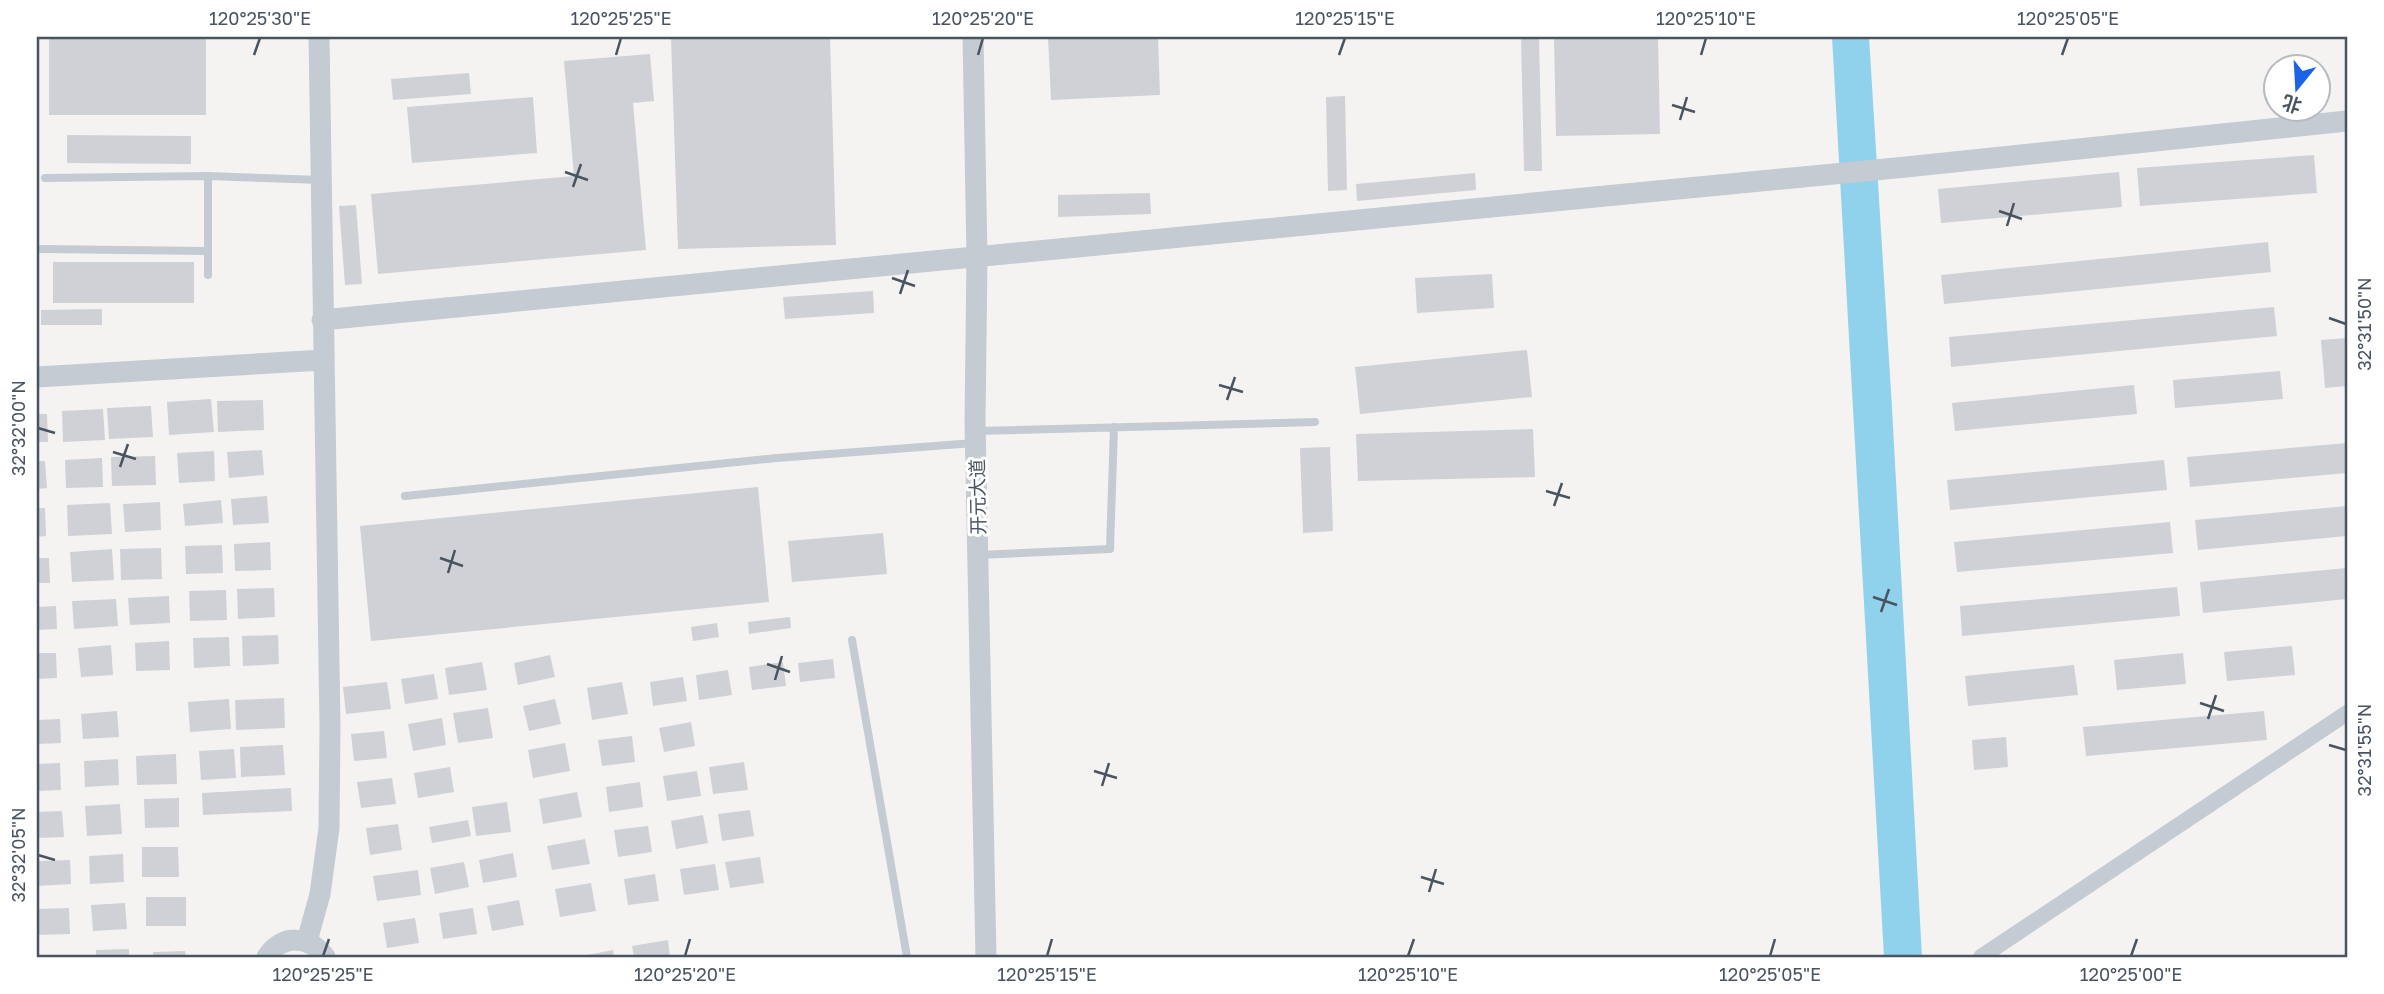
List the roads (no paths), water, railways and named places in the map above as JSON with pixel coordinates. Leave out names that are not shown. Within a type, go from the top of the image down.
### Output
[{"type":"street","points":[[307,941],[320,894],[329,828],[330,726],[319,37]]},
{"type":"street","name":"开元大道","points":[[974,37],[976,437],[986,957]]},
{"type":"street","points":[[322,320],[1906,167],[2347,121]]},
{"type":"street","points":[[37,377],[323,360]]},
{"type":"street","points":[[1981,957],[2347,712]]},
{"type":"street","points":[[267,957],[272,949],[295,939],[307,941],[325,957]]},
{"type":"lane","points":[[208,176],[208,275]]},
{"type":"lane","points":[[45,178],[208,176],[321,180]]},
{"type":"lane","points":[[41,249],[208,251]]},
{"type":"lane","points":[[405,496],[976,437],[1114,427],[1315,422]]},
{"type":"lane","points":[[978,555],[1110,549],[1114,427]]},
{"type":"lane","points":[[852,640],[907,957]]},
{"type":"water","points":[[1832,37],[1869,37],[1922,957],[1884,957]]}]
